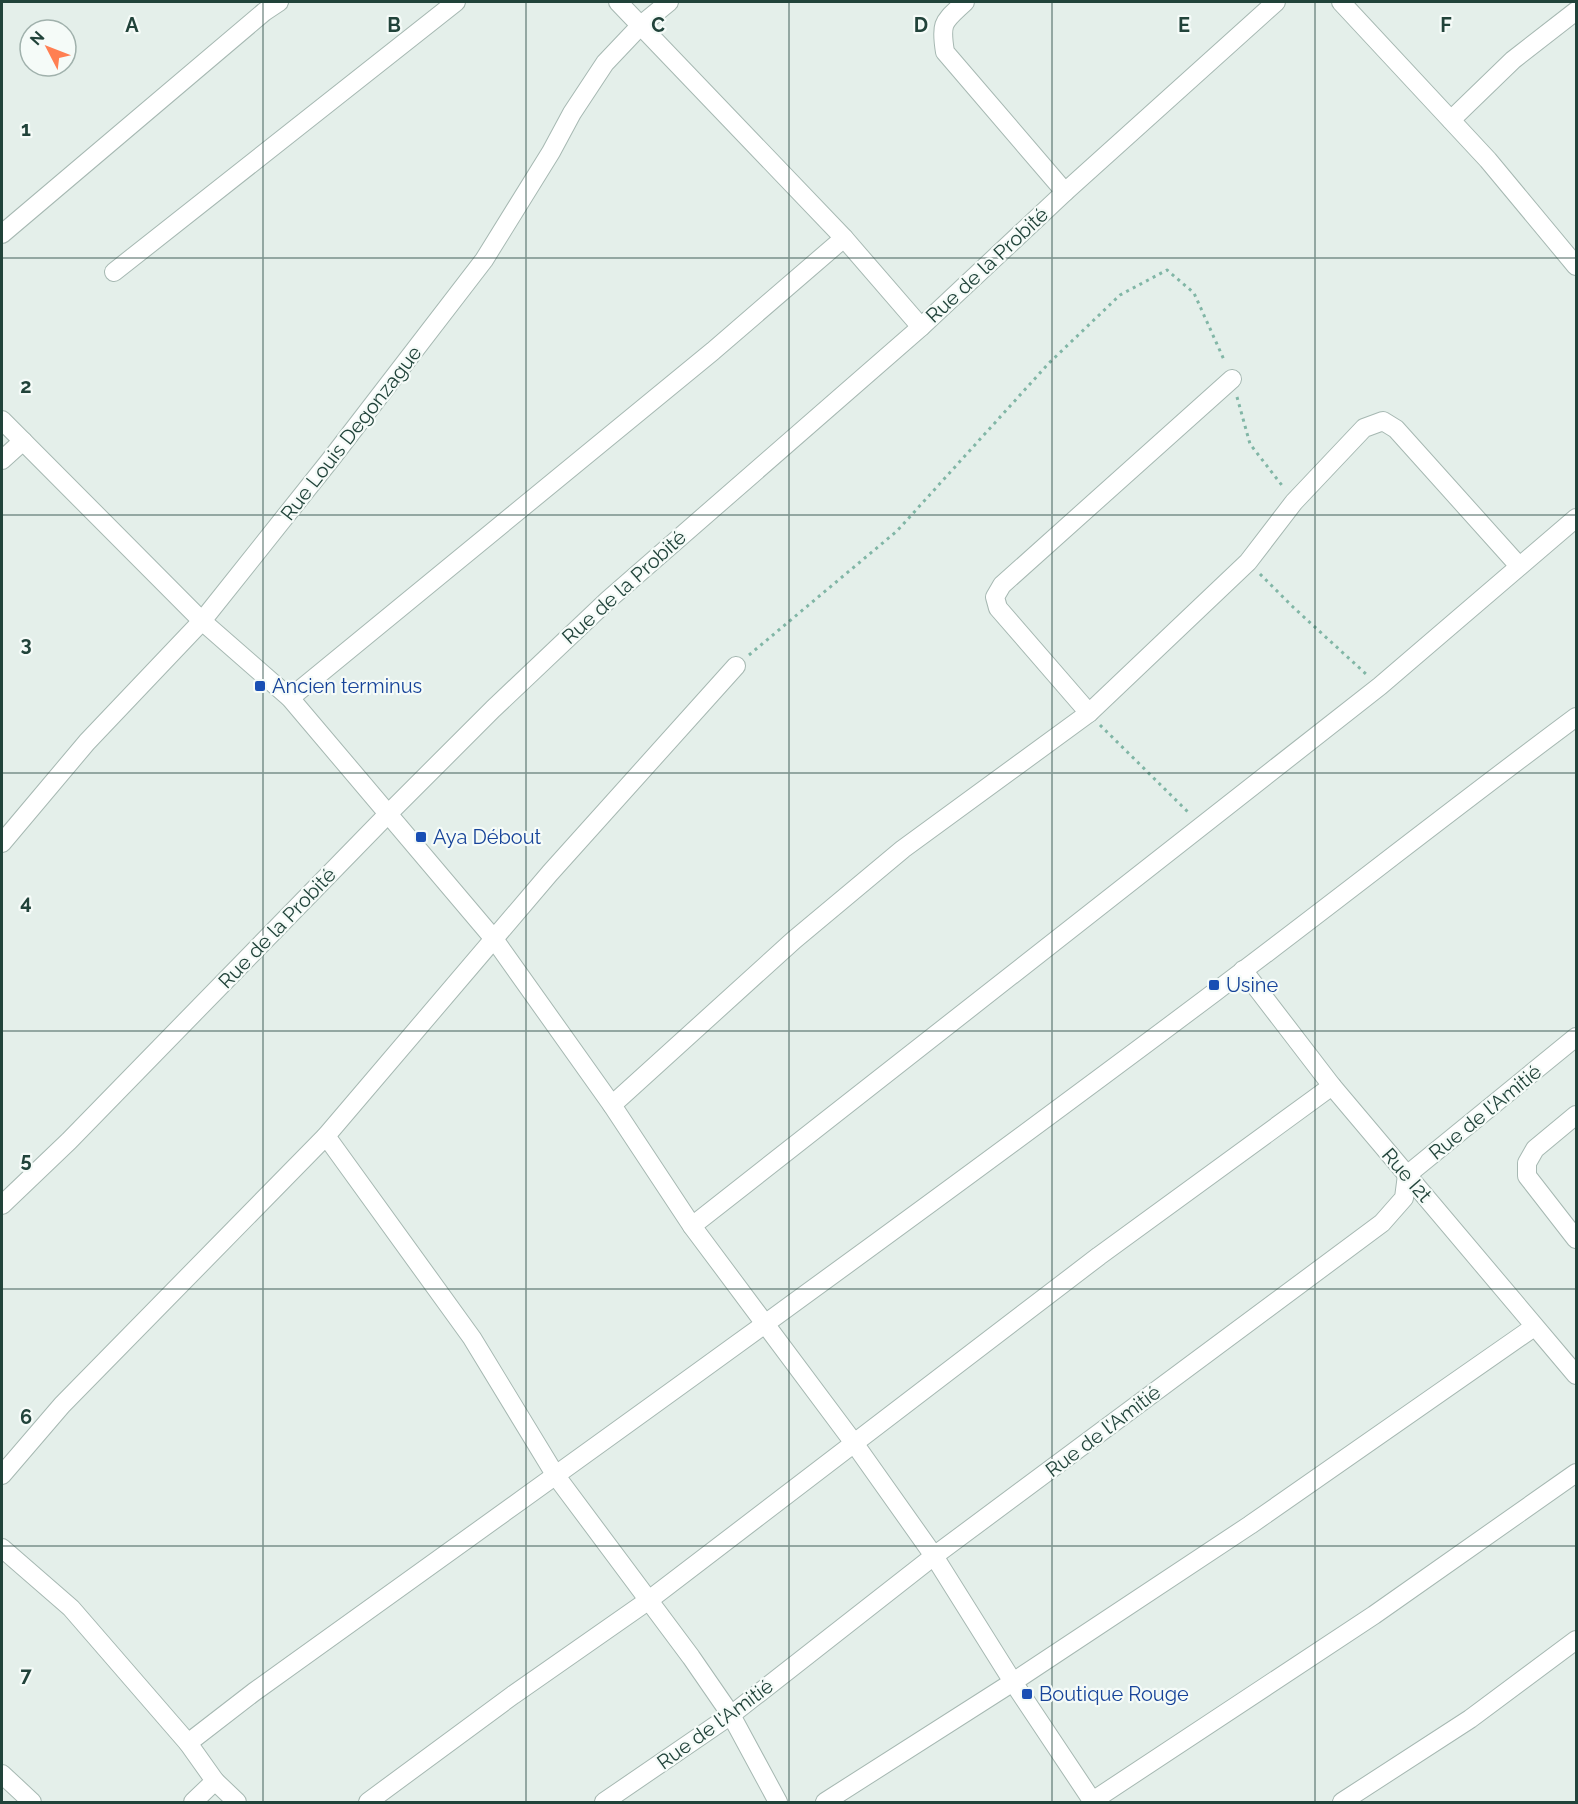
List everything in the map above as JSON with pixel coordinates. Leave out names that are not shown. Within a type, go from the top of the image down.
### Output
[{"type":"street","points":[[2,234],[279,2]]},
{"type":"street","points":[[114,272],[456,2]]},
{"type":"street","points":[[618,2],[844,238],[921,327]]},
{"type":"street","name":"Rue Louis Degonzague","points":[[2,843],[87,742],[202,621],[461,292],[484,260],[545,162],[572,113],[605,63],[641,25],[669,2]]},
{"type":"street","points":[[965,2],[944,22],[942,35],[945,52],[1065,192]]},
{"type":"street","name":"Rue de la Probité","points":[[2,1205],[69,1141],[493,709],[608,600],[921,327],[1065,192],[1276,2]]},
{"type":"street","points":[[1341,2],[1488,160],[1576,266]]},
{"type":"street","points":[[1451,120],[1513,60],[1576,11]]},
{"type":"street","points":[[290,698],[713,351],[844,238]]},
{"type":"street","points":[[1089,713],[998,608],[995,597],[1002,585],[1232,379]]},
{"type":"street","points":[[2,420],[202,621],[290,698],[494,939],[612,1105],[692,1226],[854,1443],[934,1556],[1092,1802],[1374,1615],[1576,1473]]},
{"type":"street","points":[[612,1105],[794,940],[894,857],[1089,713],[1248,562],[1294,502],[1364,428],[1383,421],[1396,429],[1519,566]]},
{"type":"street","points":[[2,460],[23,441]]},
{"type":"street","points":[[692,1226],[1380,686],[1576,518]]},
{"type":"street","points":[[2,1475],[62,1405],[326,1136],[494,939],[736,666]]},
{"type":"street","points":[[188,1743],[254,1692],[765,1325],[1243,970],[1576,717]]},
{"type":"street","name":"Rue I2t","points":[[1243,970],[1332,1086],[1576,1375]]},
{"type":"street","name":"Rue de l'Amitié","points":[[604,1803],[730,1715],[934,1556],[1382,1223],[1404,1198],[1407,1175],[1576,1037]]},
{"type":"street","points":[[368,1803],[513,1695],[649,1600],[1100,1256],[1332,1086]]},
{"type":"street","points":[[1576,1115],[1535,1149],[1527,1163],[1527,1176],[1576,1239]]},
{"type":"street","points":[[326,1136],[472,1338],[555,1476],[691,1657],[730,1715],[778,1803]]},
{"type":"street","points":[[825,1803],[1250,1525],[1534,1327]]},
{"type":"street","points":[[2,1548],[70,1608],[188,1743],[214,1781],[237,1803]]},
{"type":"street","points":[[1342,1803],[1470,1719],[1576,1640]]},
{"type":"street","points":[[2,1774],[32,1803]]},
{"type":"street","points":[[193,1803],[214,1781]]},
{"type":"path","points":[[736,666],[897,531],[1049,363],[1120,294],[1167,270],[1194,293],[1232,379],[1250,444],[1294,502]]},
{"type":"path","points":[[1248,562],[1293,607],[1380,686]]},
{"type":"path","points":[[1089,713],[1202,826]]},
{"type":"place","name":"Ancien terminus","points":[[260,686]]},
{"type":"place","name":"Aya Débout","points":[[421,837]]},
{"type":"place","name":"Usine","points":[[1214,985]]},
{"type":"place","name":"Boutique Rouge","points":[[1027,1694]]}]
